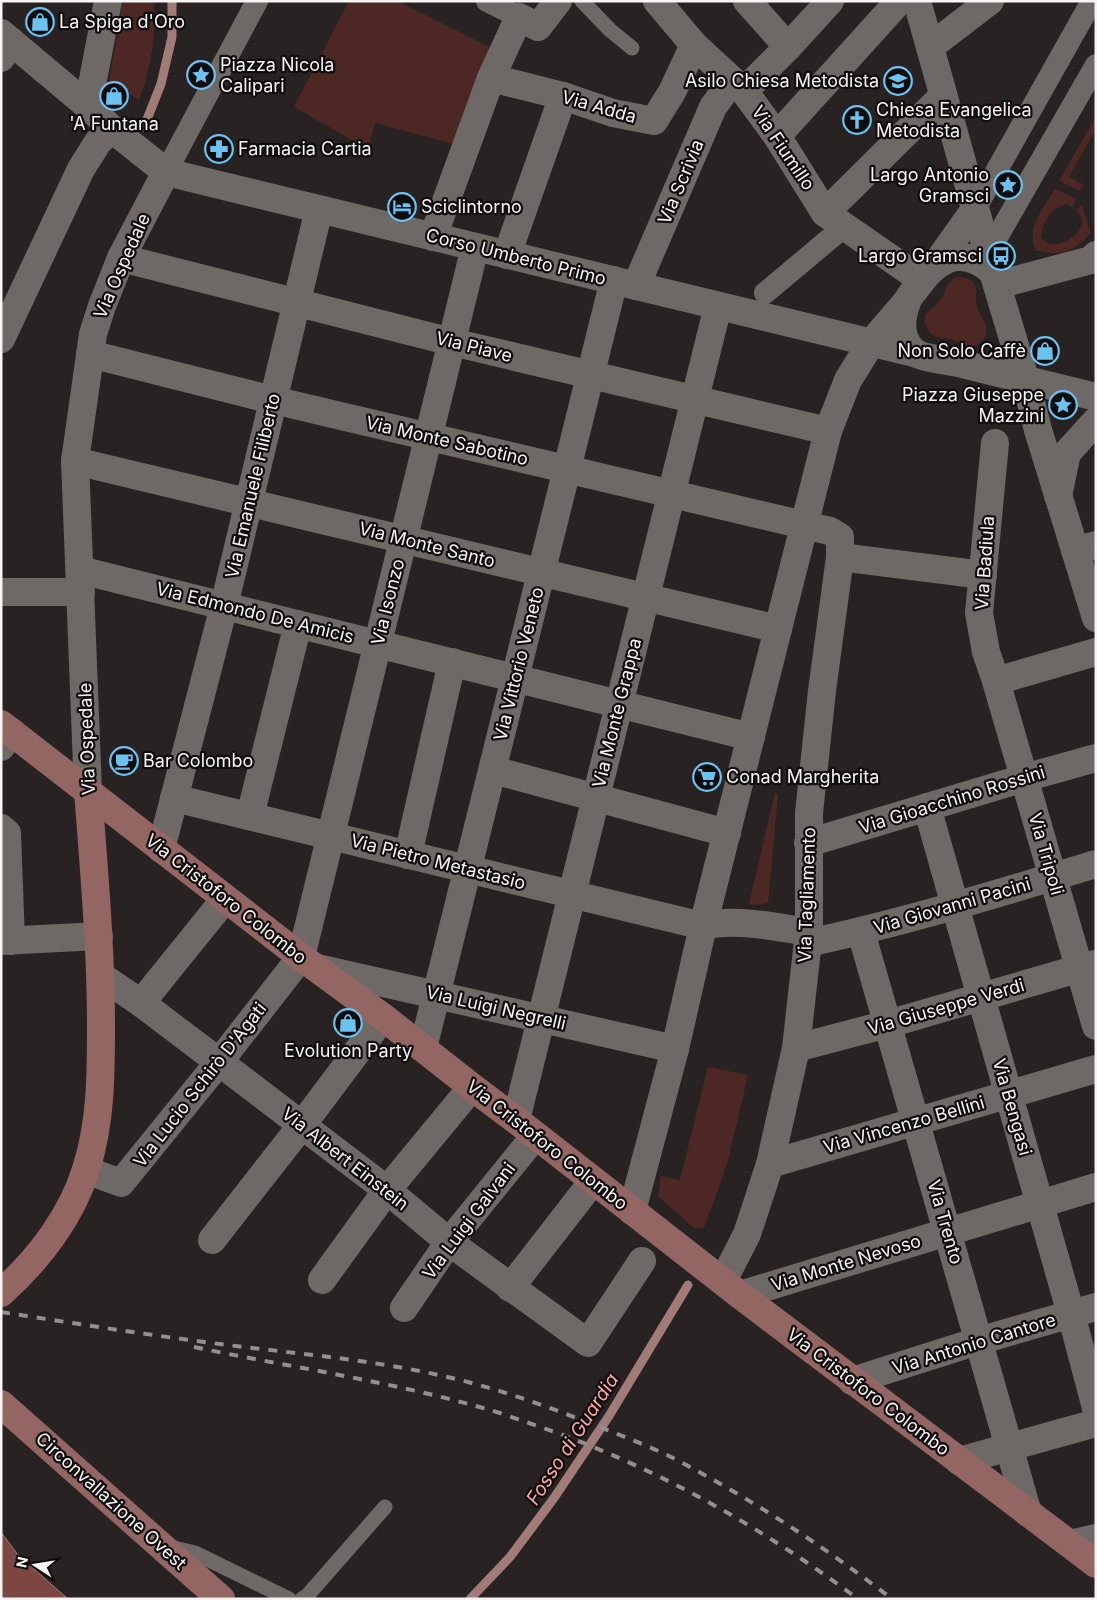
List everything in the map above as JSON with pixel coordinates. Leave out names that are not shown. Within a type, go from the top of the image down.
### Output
[{"type":"main road","name":"Via Cristoforo Colombo","points":[[5,734],[88,792],[383,1017],[852,1381],[1096,1564]]},
{"type":"main road","name":"Via Ospedale","points":[[1,1293],[22,1275],[49,1240],[69,1209],[86,1170],[98,1116],[102,1074],[101,976],[88,792]]},
{"type":"main road","name":"Circonvallazione Ovest","points":[[1,1404],[221,1599]]},
{"type":"street","points":[[88,106],[108,1]]},
{"type":"street","points":[[166,172],[257,1]]},
{"type":"street","points":[[487,1],[538,27],[558,1]]},
{"type":"street","name":"Via Fiumillo","points":[[657,1],[694,45],[738,86],[777,136],[835,220],[897,262],[921,283]]},
{"type":"street","points":[[747,1],[788,47]]},
{"type":"street","name":"Via Scrivia","points":[[625,283],[713,107],[788,47],[830,1]]},
{"type":"street","points":[[777,136],[899,1]]},
{"type":"street","points":[[917,1],[1058,496],[1085,548],[1096,618]]},
{"type":"street","points":[[930,47],[990,1]]},
{"type":"street","points":[[632,1211],[675,1049],[703,926],[828,430],[848,380],[871,343],[921,283],[975,209],[1086,4]]},
{"type":"street","points":[[433,237],[491,78],[519,17]]},
{"type":"street","name":"Corso Umberto Primo","points":[[4,44],[88,106],[112,129],[166,172],[918,354]]},
{"type":"street","name":"Via Adda","points":[[491,78],[563,96],[614,113],[654,121],[672,92],[694,45]]},
{"type":"street","points":[[993,270],[1096,65]]},
{"type":"street","points":[[508,255],[563,96]]},
{"type":"street","points":[[765,293],[835,220],[943,96]]},
{"type":"street","points":[[1,339],[81,169],[98,142],[112,129]]},
{"type":"street","name":"Via Ospedale","points":[[88,792],[75,461],[93,334],[121,258],[166,172]]},
{"type":"street","name":"Via Emanuele Filiberto","points":[[161,849],[224,606],[319,209]]},
{"type":"street","name":"Via Isonzo","points":[[309,962],[330,836],[475,247]]},
{"type":"street","points":[[1094,264],[993,270],[976,259],[962,256],[948,258],[921,283],[901,323],[904,336],[909,345],[918,354],[1096,397]]},
{"type":"street","name":"Via Piave","points":[[121,258],[452,342],[828,430]]},
{"type":"street","name":"Via Vittorio Veneto","points":[[423,1048],[591,374],[625,283]]},
{"type":"street","name":"Via Monte Grappa","points":[[526,1128],[541,1018],[718,306]]},
{"type":"street","points":[[955,363],[972,362],[992,353],[1002,343],[1010,328]]},
{"type":"street","name":"Via Monte Sabotino","points":[[90,354],[273,400],[804,525]]},
{"type":"street","points":[[1058,496],[1067,453],[1096,421]]},
{"type":"street","name":"Via Badiula","points":[[995,444],[979,613],[986,652],[996,681]]},
{"type":"street","name":"Via Monte Santo","points":[[75,461],[778,629]]},
{"type":"street","name":"Via Tagliamento","points":[[731,1288],[770,1164],[796,1048],[808,937],[809,813],[822,691],[840,557],[840,537],[830,531],[804,525]]},
{"type":"street","points":[[840,557],[983,575]]},
{"type":"street","name":"Via Edmondo De Amicis","points":[[1,592],[81,581],[224,606],[751,737]]},
{"type":"street","points":[[250,816],[298,624]]},
{"type":"street","points":[[996,681],[1096,652]]},
{"type":"street","points":[[408,855],[452,662]]},
{"type":"street","name":"Via Tripoli","points":[[996,681],[1052,877],[1087,966],[1096,1026]]},
{"type":"street","name":"Via Gioacchino Rossini","points":[[808,843],[1096,758]]},
{"type":"street","points":[[493,770],[727,832]]},
{"type":"street","name":"Via Pietro Metastasio","points":[[174,798],[703,926]]},
{"type":"street","name":"Via Bengasi","points":[[927,807],[1039,1205],[1083,1310],[1096,1408]]},
{"type":"street","points":[[1,828],[7,832],[6,941],[98,936]]},
{"type":"street","name":"Via Giovanni Pacini","points":[[808,937],[861,932],[1096,864]]},
{"type":"street","points":[[141,1003],[225,898]]},
{"type":"street","points":[[703,926],[717,923],[751,923],[808,937]]},
{"type":"street","name":"Via Trento","points":[[861,932],[1028,1513]]},
{"type":"street","name":"Via Luigi Negrelli","points":[[309,962],[437,995],[675,1049]]},
{"type":"street","name":"Via Lucio Schirò D'Agati","points":[[86,1170],[121,1184],[219,1062],[309,962]]},
{"type":"street","name":"Via Giuseppe Verdi","points":[[796,1048],[888,1024],[1087,966]]},
{"type":"street","name":"Via Albert Einstein","points":[[101,976],[141,1003],[302,1125],[510,1288],[588,1343],[642,1261]]},
{"type":"street","points":[[212,1240],[383,1017]]},
{"type":"street","name":"Via Vincenzo Bellini","points":[[770,1164],[1096,1069]]},
{"type":"street","points":[[322,1280],[387,1190],[472,1087]]},
{"type":"street","name":"Via Luigi Galvani","points":[[404,1308],[526,1128]]},
{"type":"street","points":[[510,1288],[593,1180]]},
{"type":"street","name":"Via Monte Nevoso","points":[[731,1288],[948,1233],[1096,1187]]},
{"type":"street","name":"Via Antonio Cantore","points":[[852,1381],[1083,1310]]},
{"type":"street","points":[[959,1461],[1096,1423]]},
{"type":"street","points":[[1070,1544],[1096,1538]]},
{"type":"lane","points":[[582,1],[610,30],[632,48]]},
{"type":"lane","points":[[302,1599],[307,1596],[385,1506]]},
{"type":"lane","points":[[158,1544],[196,1553],[289,1599]]},
{"type":"shaded area","points":[[123,1],[154,1],[152,52],[139,100],[109,81]]},
{"type":"shaded area","points":[[349,1],[397,1],[493,49],[458,145],[375,123],[368,149],[294,107]]},
{"type":"shaded area","points":[[1096,116],[1096,129],[1069,177],[1084,185],[1079,191],[1059,181]]},
{"type":"shaded area","points":[[1055,189],[1076,199],[1072,207],[1067,204],[1061,206],[1048,216],[1041,238],[1047,243],[1054,244],[1069,240],[1080,229],[1081,216],[1075,210],[1082,205],[1091,233],[1073,248],[1060,253],[1036,250],[1033,242],[1034,226],[1037,218]]},
{"type":"shaded area","points":[[957,277],[966,278],[974,284],[978,310],[987,330],[984,338],[979,344],[974,346],[967,346],[952,339],[935,337],[925,324],[928,312],[940,301],[950,282]]},
{"type":"shaded area","points":[[775,792],[778,795],[768,903],[749,904]]},
{"type":"shaded area","points":[[708,1067],[748,1075],[727,1165],[704,1228],[694,1228],[658,1196],[661,1176],[680,1180]]},
{"type":"shaded area","points":[[1,1532],[18,1555],[68,1599],[1,1599]]},
{"type":"waterway","name":"Fosso di Guardia","points":[[144,127],[161,84],[172,37],[172,1]]},
{"type":"waterway","name":"Fosso di Guardia","points":[[470,1599],[510,1557],[554,1498],[609,1416],[688,1285]]},
{"type":"railway","points":[[1,1312],[189,1340],[383,1365],[434,1374],[513,1395],[600,1427],[679,1461],[789,1526],[841,1561],[892,1599]]},
{"type":"railway","points":[[194,1347],[447,1398],[500,1413],[574,1439],[617,1457],[701,1498],[781,1545],[858,1599]]},
{"type":"place","name":"La Spiga d'Oro","points":[[40,22]]},
{"type":"place","name":"Piazza Nicola Calipari","points":[[201,75]]},
{"type":"place","name":"Asilo Chiesa Metodista","points":[[898,81]]},
{"type":"place","name":"'A Funtana","points":[[114,96]]},
{"type":"place","name":"Chiesa Evangelica Metodista","points":[[857,120]]},
{"type":"place","name":"Farmacia Cartia","points":[[219,149]]},
{"type":"place","name":"Largo Antonio Gramsci","points":[[1008,185]]},
{"type":"place","name":"Sciclintorno","points":[[402,207]]},
{"type":"place","name":"Largo Gramsci","points":[[1001,256]]},
{"type":"place","name":"Non Solo Caffè","points":[[1045,351]]},
{"type":"place","name":"Piazza Giuseppe Mazzini","points":[[1063,405]]},
{"type":"place","name":"Bar Colombo","points":[[124,761]]},
{"type":"place","name":"Conad Margherita","points":[[707,777]]},
{"type":"place","name":"Evolution Party","points":[[348,1023]]}]
